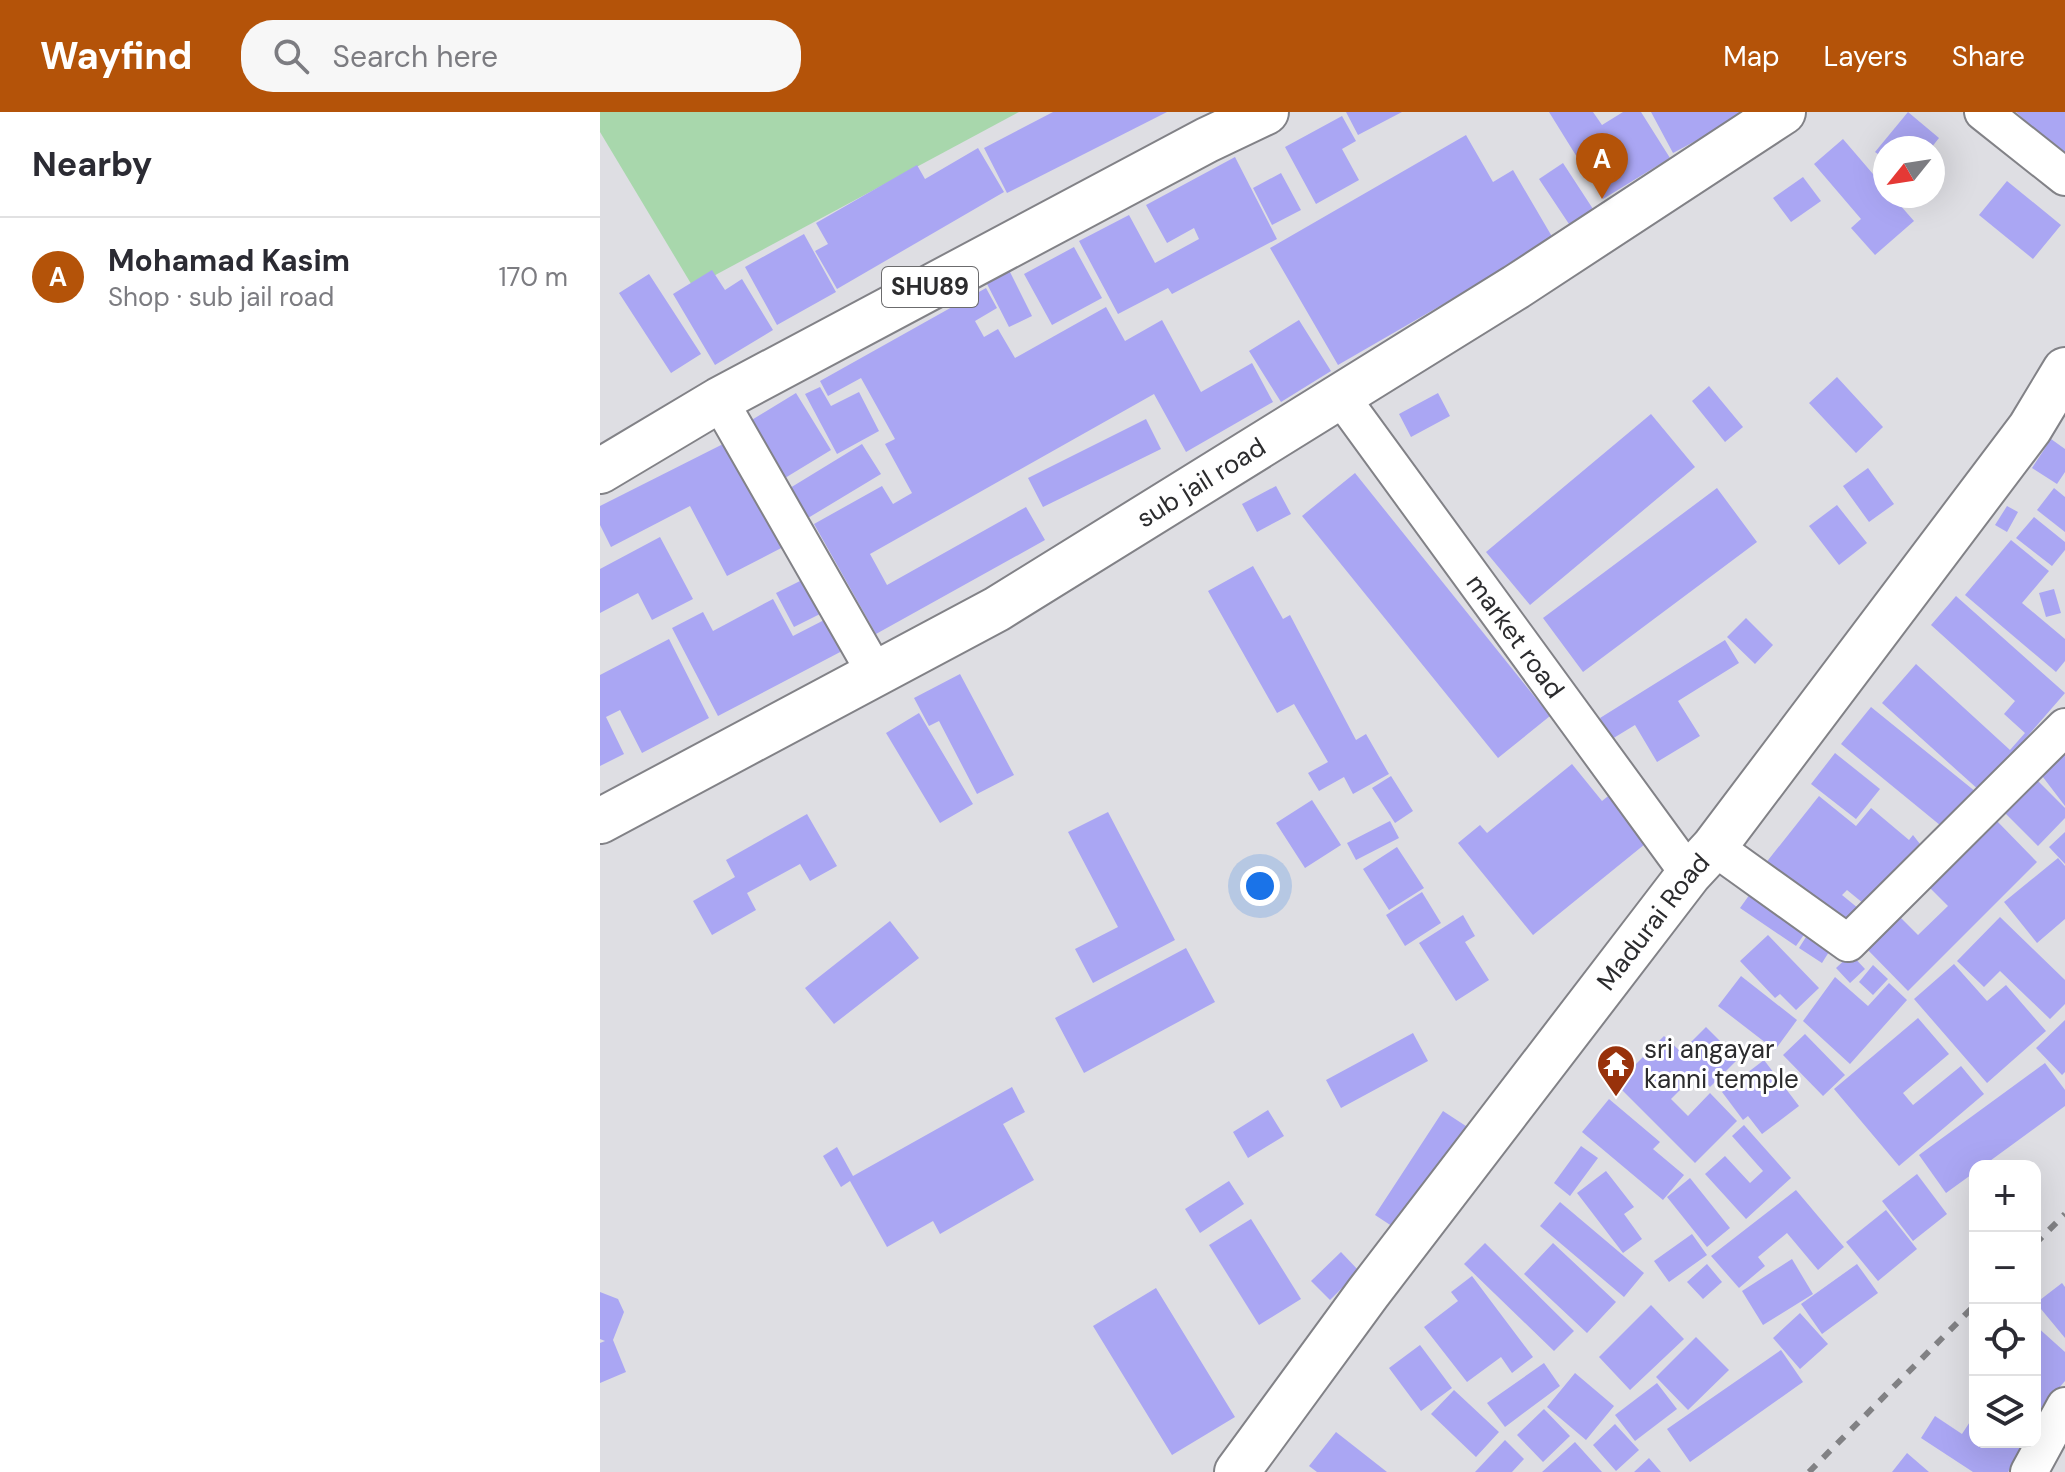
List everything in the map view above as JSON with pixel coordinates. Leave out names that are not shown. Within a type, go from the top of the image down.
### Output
[{"type":"main road","name":"SHU89","points":[[600,471],[719,400],[1207,140],[1266,112]]},
{"type":"main road","name":"sub jail road","points":[[600,821],[997,609],[1341,397],[1783,112]]},
{"type":"main road","name":"Madurai Road","points":[[1237,1472],[1378,1280],[2030,428],[2065,370]]},
{"type":"street","points":[[1983,112],[2065,177]]},
{"type":"street","name":"market road","points":[[1341,397],[1701,860],[1848,943],[2065,727]]},
{"type":"street","points":[[719,400],[876,674]]},
{"type":"street","points":[[2029,1472],[2065,1406]]},
{"type":"green space","points":[[600,112],[1019,112],[693,287],[600,132]]},
{"type":"building","points":[[1053,112],[1167,112],[1007,193],[984,148]]},
{"type":"building","points":[[1346,112],[1402,112],[1358,135]]},
{"type":"building","points":[[1549,112],[1593,112],[1602,125],[1623,112],[1641,112],[1670,158],[1603,199]]},
{"type":"building","points":[[1651,112],[1750,112],[1673,153]]},
{"type":"building","points":[[1908,112],[1937,136],[1888,136]]},
{"type":"building","points":[[2016,112],[2065,112],[2065,158],[2023,137],[2032,127]]},
{"type":"building","points":[[1342,116],[1356,141],[1342,149],[1359,180],[1316,204],[1285,147]]},
{"type":"building","points":[[1466,135],[1493,182],[1513,170],[1554,240],[1338,365],[1270,248]]},
{"type":"building","points":[[1843,139],[1873,174],[1873,208],[1903,208],[1914,221],[1875,255],[1851,228],[1861,219],[1814,164]]},
{"type":"building","points":[[978,148],[1004,192],[837,289],[815,251],[828,244],[816,223],[917,165],[925,179]]},
{"type":"building","points":[[1235,157],[1277,239],[1172,294],[1168,288],[1118,314],[1079,241],[1129,215],[1155,263],[1199,239],[1194,228],[1167,243],[1146,205]]},
{"type":"building","points":[[1563,163],[1593,209],[1569,224],[1539,179]]},
{"type":"building","points":[[1281,173],[1301,210],[1272,225],[1253,188]]},
{"type":"building","points":[[1803,177],[1821,201],[1791,222],[1773,198]]},
{"type":"building","points":[[2007,181],[2061,225],[2033,259],[1979,215]]},
{"type":"building","points":[[804,234],[836,292],[777,325],[745,267]]},
{"type":"building","points":[[1074,247],[1102,298],[1052,325],[1024,274]]},
{"type":"building","points":[[712,270],[725,290],[742,279],[773,330],[715,365],[673,294]]},
{"type":"building","points":[[1009,270],[1032,316],[1009,327],[986,282]]},
{"type":"building","points":[[649,274],[701,354],[671,373],[619,293]]},
{"type":"building","points":[[986,288],[997,308],[975,321],[984,337],[998,329],[1015,358],[1106,307],[1125,341],[1162,320],[1201,392],[1252,363],[1273,402],[1186,452],[1154,394],[870,554],[887,585],[1026,507],[1045,540],[876,634],[814,524],[882,486],[893,504],[912,493],[885,444],[895,439],[861,378],[828,396],[820,381]]},
{"type":"building","points":[[1299,320],[1331,371],[1281,402],[1249,351]]},
{"type":"building","points":[[1837,377],[1883,427],[1856,453],[1809,403]]},
{"type":"building","points":[[1709,386],[1743,427],[1725,442],[1692,401]]},
{"type":"building","points":[[820,387],[831,406],[859,392],[879,431],[837,454],[805,394]]},
{"type":"building","points":[[796,393],[831,450],[785,478],[750,421]]},
{"type":"building","points":[[1438,393],[1450,416],[1411,437],[1399,414]]},
{"type":"building","points":[[1651,414],[1695,467],[1530,605],[1486,552]]},
{"type":"building","points":[[1146,419],[1161,449],[1043,507],[1028,478]]},
{"type":"building","points":[[2051,439],[2065,449],[2065,472],[2057,484],[2032,468]]},
{"type":"building","points":[[731,440],[787,545],[727,576],[690,506],[611,547],[600,525],[600,506]]},
{"type":"building","points":[[862,444],[881,474],[808,518],[790,488]]},
{"type":"building","points":[[1868,468],[1894,504],[1869,522],[1843,486]]},
{"type":"building","points":[[1355,473],[1550,716],[1498,758],[1302,516]]},
{"type":"building","points":[[1276,486],[1291,514],[1257,532],[1242,504]]},
{"type":"building","points":[[1717,488],[1757,542],[1583,672],[1543,618]]},
{"type":"building","points":[[2054,488],[2065,497],[2065,532],[2037,510]]},
{"type":"building","points":[[1837,505],[1867,543],[1839,565],[1809,526]]},
{"type":"building","points":[[2007,506],[2018,512],[2007,532],[1995,525]]},
{"type":"building","points":[[2034,517],[2065,542],[2065,550],[2052,566],[2016,538]]},
{"type":"building","points":[[660,537],[693,599],[652,620],[638,593],[600,613],[600,569]]},
{"type":"building","points":[[2011,540],[2049,571],[2022,603],[2065,639],[2065,661],[2056,672],[1965,595]]},
{"type":"building","points":[[1253,566],[1283,619],[1290,615],[1356,740],[1366,734],[1389,774],[1353,794],[1344,777],[1319,791],[1308,773],[1328,762],[1294,704],[1277,713],[1208,591]]},
{"type":"building","points":[[810,576],[828,610],[794,627],[776,593]]},
{"type":"building","points":[[2054,589],[2061,613],[2046,617],[2039,593]]},
{"type":"building","points":[[1956,596],[2065,693],[1980,791],[1882,703],[1916,664],[2010,750],[2025,733],[2004,714],[2015,701],[1931,625]]},
{"type":"building","points":[[773,599],[793,636],[828,618],[844,650],[718,716],[672,628],[703,612],[713,631]]},
{"type":"building","points":[[1746,618],[1773,645],[1755,664],[1727,637]]},
{"type":"building","points":[[669,639],[709,718],[642,753],[620,710],[606,717],[624,754],[600,766],[600,675]]},
{"type":"building","points":[[1725,640],[1739,663],[1678,701],[1700,736],[1657,762],[1635,725],[1612,739],[1600,718]]},
{"type":"building","points":[[960,674],[1014,775],[977,794],[939,721],[929,726],[914,698]]},
{"type":"building","points":[[1871,707],[1976,792],[1946,830],[1841,744]]},
{"type":"building","points":[[919,713],[973,804],[940,823],[886,733]]},
{"type":"building","points":[[2065,746],[2065,806],[2036,768]]},
{"type":"building","points":[[1835,753],[1880,789],[1856,819],[1811,784]]},
{"type":"building","points":[[1572,764],[1602,801],[1612,793],[1650,840],[1533,935],[1458,843],[1480,825],[1487,833]]},
{"type":"building","points":[[1391,776],[1413,811],[1395,823],[1372,788]]},
{"type":"building","points":[[2033,776],[2065,808],[2065,818],[2038,846],[2001,809]]},
{"type":"building","points":[[1819,796],[1856,826],[1871,808],[1909,840],[1913,835],[1920,844],[1869,908],[1847,890],[1842,895],[1864,913],[1849,932],[1765,864]]},
{"type":"building","points":[[1312,800],[1341,845],[1305,868],[1276,823]]},
{"type":"building","points":[[1108,812],[1175,940],[1093,983],[1075,949],[1118,927],[1068,832]]},
{"type":"building","points":[[807,814],[837,866],[810,881],[800,864],[747,893],[756,910],[712,935],[693,901],[735,877],[726,860]]},
{"type":"building","points":[[1996,820],[2037,862],[1908,991],[1865,947],[1898,915],[1918,935],[1948,906],[1929,887]]},
{"type":"building","points":[[1390,821],[1399,838],[1356,860],[1347,843]]},
{"type":"building","points":[[2065,832],[2065,864],[2049,847]]},
{"type":"building","points":[[1397,847],[1424,888],[1389,910],[1363,869]]},
{"type":"building","points":[[2058,858],[2065,866],[2065,919],[2037,943],[2004,902]]},
{"type":"building","points":[[1755,887],[1810,926],[1796,946],[1740,908]]},
{"type":"building","points":[[1422,892],[1441,923],[1405,946],[1386,915]]},
{"type":"building","points":[[1463,915],[1475,936],[1465,942],[1489,980],[1456,1001],[1419,943]]},
{"type":"building","points":[[2000,917],[2065,980],[2065,1004],[2050,1019],[2000,971],[1984,987],[1957,961]]},
{"type":"building","points":[[890,921],[919,958],[834,1024],[805,988]]},
{"type":"building","points":[[1811,929],[1834,944],[1822,963],[1799,948]]},
{"type":"building","points":[[1768,935],[1819,988],[1796,1010],[1780,994],[1775,998],[1740,961]]},
{"type":"building","points":[[1186,948],[1215,1002],[1084,1073],[1055,1018]]},
{"type":"building","points":[[1851,954],[1865,969],[1850,983],[1836,968]]},
{"type":"building","points":[[1954,964],[1987,1001],[2006,985],[2046,1031],[1987,1083],[1914,999]]},
{"type":"building","points":[[1873,965],[1888,979],[1873,995],[1859,982]]},
{"type":"building","points":[[1741,976],[1797,1020],[1775,1050],[1718,1006]]},
{"type":"building","points":[[1835,977],[1868,1006],[1889,983],[1907,1000],[1850,1064],[1803,1021]]},
{"type":"building","points":[[1918,1018],[1949,1054],[1903,1093],[1913,1105],[1961,1066],[1984,1094],[1899,1166],[1834,1089]]},
{"type":"building","points":[[2065,1020],[2065,1072],[2062,1075],[2036,1048]]},
{"type":"building","points":[[1706,1027],[1738,1059],[1710,1087],[1697,1073],[1671,1099],[1688,1116],[1710,1093],[1737,1121],[1695,1163],[1616,1084],[1664,1036],[1681,1052]]},
{"type":"building","points":[[1413,1033],[1428,1061],[1341,1108],[1326,1080]]},
{"type":"building","points":[[1805,1034],[1845,1075],[1823,1096],[1783,1055]]},
{"type":"building","points":[[1764,1060],[1799,1106],[1762,1134],[1748,1116],[1743,1120],[1722,1092]]},
{"type":"building","points":[[2045,1063],[2065,1090],[2065,1106],[1991,1160],[1969,1160],[1969,1176],[1946,1193],[1919,1155]]},
{"type":"building","points":[[1012,1087],[1025,1112],[1003,1124],[1034,1180],[940,1234],[933,1221],[887,1247],[850,1181],[841,1187],[823,1156],[837,1147],[853,1176]]},
{"type":"building","points":[[1609,1099],[1660,1142],[1653,1149],[1684,1175],[1663,1200],[1582,1132]]},
{"type":"building","points":[[1268,1110],[1284,1136],[1248,1158],[1233,1132]]},
{"type":"building","points":[[1443,1111],[1475,1132],[1407,1236],[1375,1215]]},
{"type":"building","points":[[1744,1125],[1791,1178],[1746,1219],[1705,1174],[1725,1156],[1750,1183],[1763,1171],[1732,1136]]},
{"type":"building","points":[[1581,1146],[1598,1158],[1570,1196],[1554,1183]]},
{"type":"building","points":[[1606,1171],[1634,1207],[1624,1214],[1642,1239],[1623,1253],[1577,1193]]},
{"type":"building","points":[[1917,1174],[1947,1214],[1913,1241],[1882,1201]]},
{"type":"building","points":[[1690,1178],[1730,1228],[1707,1247],[1667,1197]]},
{"type":"building","points":[[1229,1181],[1244,1204],[1200,1233],[1185,1209]]},
{"type":"building","points":[[1796,1190],[1844,1247],[1818,1270],[1787,1233],[1758,1257],[1765,1266],[1739,1288],[1711,1256]]},
{"type":"building","points":[[1560,1202],[1644,1273],[1624,1297],[1540,1226]]},
{"type":"building","points":[[1886,1210],[1917,1249],[1878,1281],[1846,1242]]},
{"type":"building","points":[[1251,1219],[1301,1299],[1259,1325],[1209,1245]]},
{"type":"building","points":[[1692,1234],[1707,1255],[1669,1282],[1654,1261]]},
{"type":"building","points":[[1485,1243],[1574,1331],[1554,1351],[1464,1264]]},
{"type":"building","points":[[1553,1243],[1616,1302],[1587,1333],[1524,1274]]},
{"type":"building","points":[[1341,1252],[1359,1271],[1330,1300],[1311,1281]]},
{"type":"building","points":[[1792,1259],[1813,1294],[1763,1325],[1742,1291]]},
{"type":"building","points":[[1707,1264],[1722,1282],[1703,1299],[1687,1282]]},
{"type":"building","points":[[1857,1264],[1878,1293],[1822,1334],[1801,1304]]},
{"type":"building","points":[[1472,1276],[1533,1357],[1512,1373],[1501,1357],[1467,1382],[1424,1327],[1458,1301],[1451,1292]]},
{"type":"building","points":[[2062,1283],[2065,1287],[2065,1338],[2041,1309],[2041,1299]]},
{"type":"building","points":[[1156,1288],[1235,1417],[1172,1455],[1093,1326]]},
{"type":"building","points":[[600,1292],[618,1299],[624,1312],[613,1340],[626,1372],[600,1383],[600,1343],[605,1341],[600,1339]]},
{"type":"building","points":[[1651,1305],[1684,1339],[1630,1390],[1599,1357]]},
{"type":"building","points":[[1800,1313],[1828,1344],[1800,1369],[1773,1338]]},
{"type":"building","points":[[2041,1330],[2065,1352],[2065,1381],[2041,1408]]},
{"type":"building","points":[[1696,1337],[1729,1370],[1688,1410],[1656,1377]]},
{"type":"building","points":[[1420,1345],[1452,1388],[1421,1411],[1389,1368]]},
{"type":"building","points":[[1781,1350],[1803,1382],[1690,1462],[1667,1429]]},
{"type":"building","points":[[1544,1363],[1560,1386],[1505,1427],[1487,1403]]},
{"type":"building","points":[[1575,1373],[1614,1406],[1586,1440],[1547,1407]]},
{"type":"building","points":[[1657,1383],[1677,1409],[1635,1441],[1615,1415]]},
{"type":"building","points":[[1454,1390],[1499,1432],[1476,1457],[1431,1414]]},
{"type":"building","points":[[1544,1409],[1570,1436],[1543,1462],[1517,1435]]},
{"type":"building","points":[[1935,1416],[1962,1434],[1969,1423],[1969,1448],[2024,1448],[2008,1472],[1973,1472],[1921,1438]]},
{"type":"building","points":[[1615,1424],[1639,1450],[1616,1471],[1593,1445]]},
{"type":"building","points":[[1336,1432],[1387,1472],[1317,1472],[1309,1466]]},
{"type":"building","points":[[1505,1440],[1524,1459],[1512,1472],[1475,1472]]},
{"type":"building","points":[[1575,1442],[1602,1472],[1542,1472]]},
{"type":"building","points":[[1907,1453],[1929,1472],[1892,1472]]},
{"type":"building","points":[[1649,1458],[1661,1472],[1634,1472]]},
{"type":"railway","points":[[2041,1238],[2065,1214]]},
{"type":"railway","points":[[1809,1472],[1969,1311]]},
{"type":"place","name":"Mohamad Kasim","points":[[1602,199]]},
{"type":"place","name":"sri angayar kanni temple","points":[[1616,1098]]}]
